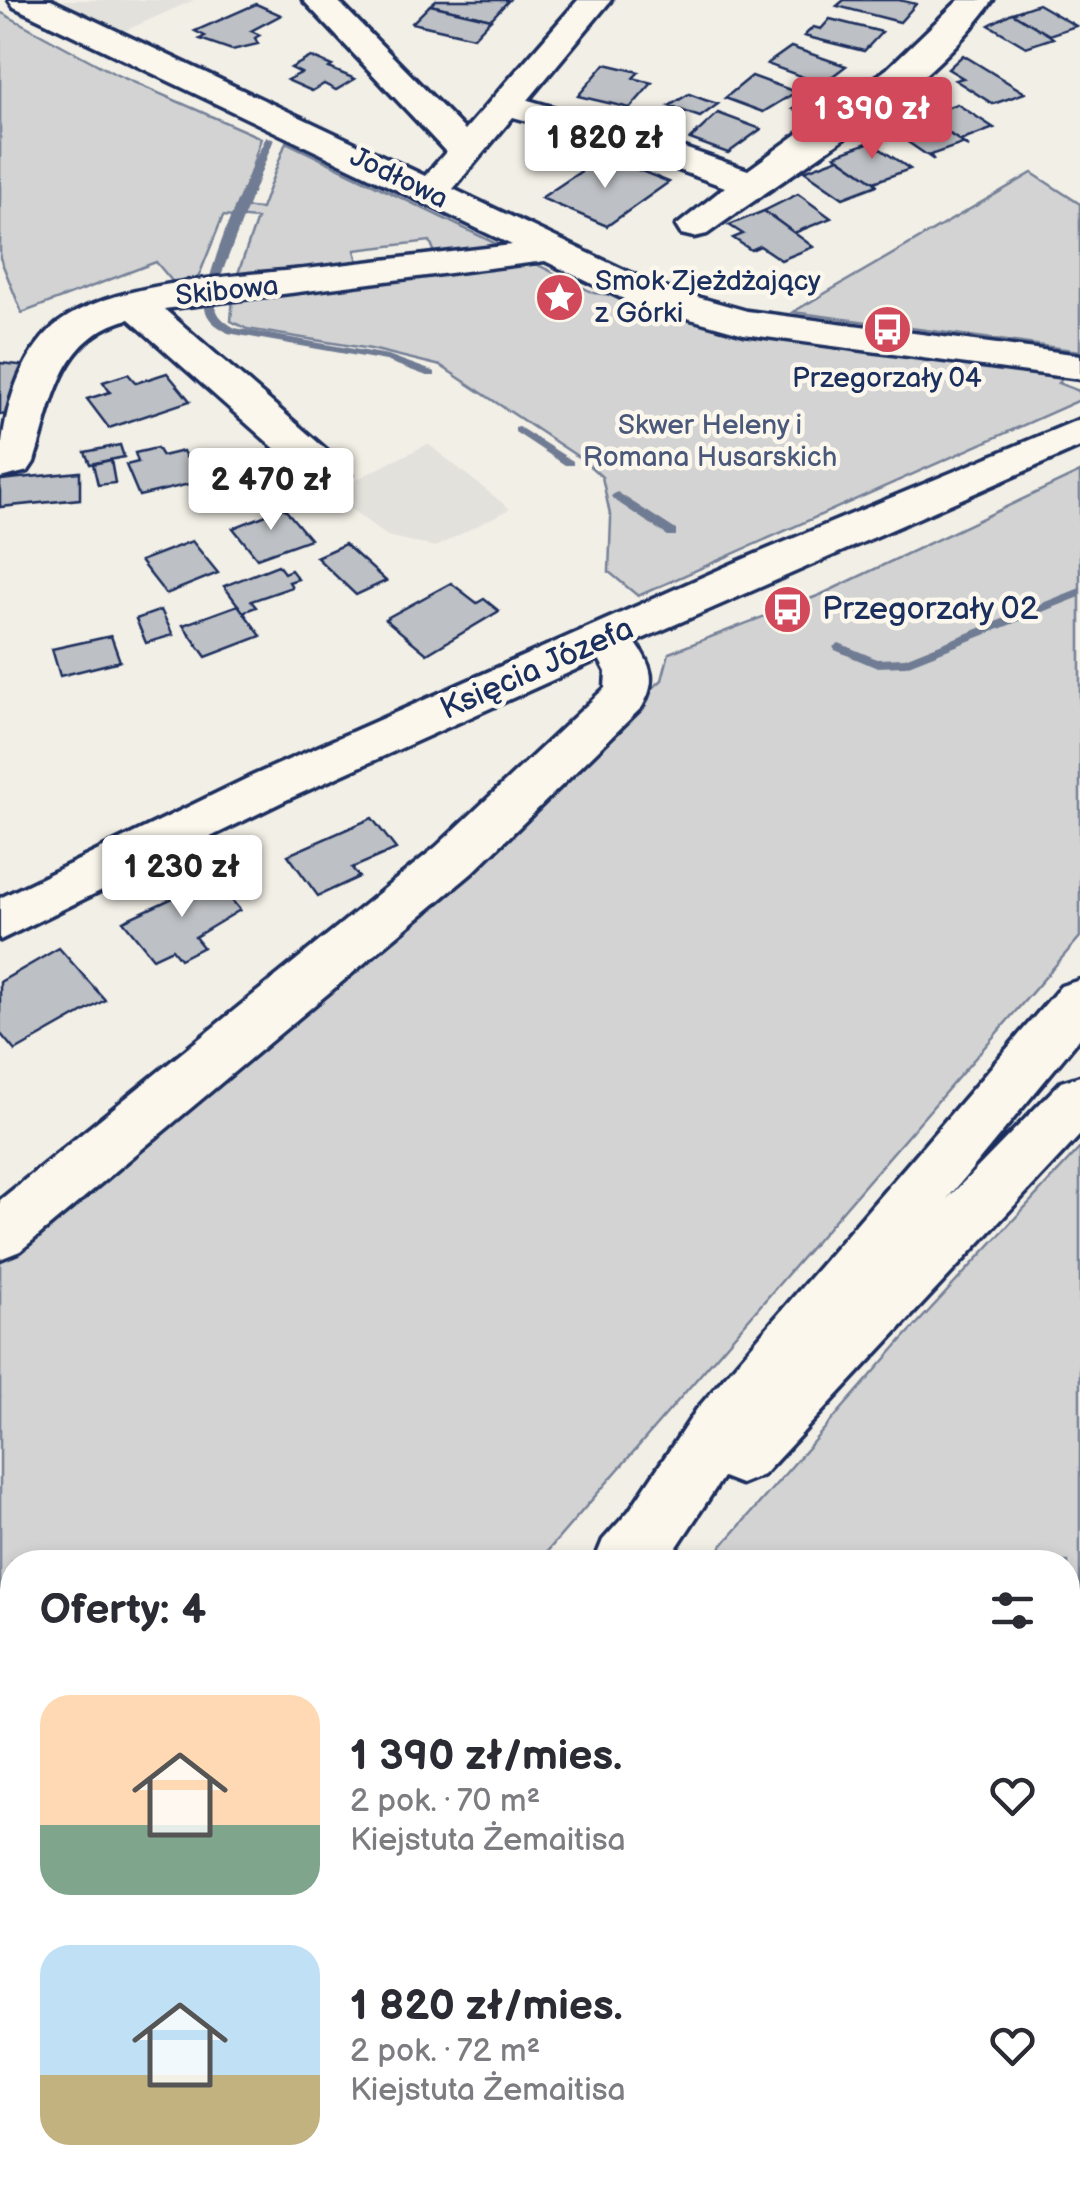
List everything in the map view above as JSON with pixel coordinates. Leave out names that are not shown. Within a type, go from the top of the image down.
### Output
[{"type":"street","name":"Jodłowa","points":[[25,0],[644,294],[744,322],[1080,368]]},
{"type":"street","points":[[318,0],[464,150]]},
{"type":"street","points":[[430,193],[595,0]]},
{"type":"street","points":[[694,226],[860,108],[929,53],[977,0]]},
{"type":"street","points":[[504,104],[612,134],[752,184]]},
{"type":"street","name":"Skibowa","points":[[0,465],[13,462],[45,364],[64,338],[105,313],[135,304],[214,292],[544,249]]},
{"type":"street","points":[[135,304],[330,475]]},
{"type":"street","name":"Księcia Józefa","points":[[0,921],[269,788],[1080,432]]},
{"type":"street","points":[[0,1234],[454,860],[625,696],[630,683],[628,666],[606,638]]},
{"type":"street","points":[[639,1548],[720,1429],[1080,1002]]},
{"type":"street","points":[[639,1548],[746,1451],[1080,1098]]},
{"type":"shaded area","points":[[62,0],[194,0],[122,32]]},
{"type":"shaded area","points":[[428,444],[510,509],[435,547],[387,536],[329,493]]},
{"type":"green space","points":[[0,12],[117,75],[261,138],[240,207],[261,209],[286,142],[507,249],[438,260],[430,241],[355,250],[360,270],[235,282],[257,219],[223,216],[196,283],[172,281],[156,262],[22,313],[0,258]]},
{"type":"green space","points":[[1032,173],[1080,204],[1080,351],[793,312]]},
{"type":"green space","name":"Skwer Heleny i Romana Husarskich","points":[[519,263],[538,265],[594,293],[621,296],[683,318],[750,334],[1064,377],[1058,383],[1079,391],[1080,400],[638,596],[609,572],[611,519],[602,477],[583,460],[441,366],[371,349],[247,329],[231,321],[233,297]]},
{"type":"green space","points":[[1080,472],[1080,937],[548,1550],[0,1550],[0,1253],[662,680],[669,653],[820,595]]},
{"type":"green space","points":[[1080,1148],[1080,1550],[718,1550],[902,1340]]},
{"type":"building","points":[[436,0],[509,0],[491,19],[430,5]]},
{"type":"building","points":[[844,0],[899,0],[916,4],[900,22],[837,6]]},
{"type":"building","points":[[256,4],[281,15],[251,31],[260,35],[255,38],[258,44],[232,50],[200,39],[205,36],[195,31]]},
{"type":"building","points":[[1038,4],[1076,26],[1049,35],[1012,13]]},
{"type":"building","points":[[430,5],[491,19],[474,37],[412,23]]},
{"type":"building","points":[[1012,13],[1053,38],[1026,47],[989,25]]},
{"type":"building","points":[[830,19],[882,32],[864,51],[804,36],[813,27],[821,29]]},
{"type":"building","points":[[791,47],[846,66],[822,84],[767,64]]},
{"type":"building","points":[[963,55],[1025,93],[993,104],[955,80],[963,78],[948,69]]},
{"type":"building","points":[[311,57],[355,79],[336,90],[324,84],[312,91],[287,80],[301,73],[291,68]]},
{"type":"building","points":[[605,64],[639,72],[633,78],[652,83],[630,108],[578,96]]},
{"type":"building","points":[[752,76],[796,92],[763,112],[725,98]]},
{"type":"building","points":[[689,94],[718,104],[700,117],[669,106]]},
{"type":"building","points":[[810,97],[833,105],[817,118],[793,109]]},
{"type":"building","points":[[931,98],[946,107],[906,120],[891,110]]},
{"type":"building","points":[[957,104],[994,128],[960,141],[922,116]]},
{"type":"building","points":[[892,111],[906,120],[921,115],[969,147],[962,144],[930,155],[934,160],[896,134],[902,131],[879,116]]},
{"type":"building","points":[[718,113],[761,129],[728,153],[690,139]]},
{"type":"building","points":[[870,142],[910,169],[874,182],[835,155]]},
{"type":"building","points":[[604,156],[669,182],[607,226],[541,198]]},
{"type":"building","points":[[839,158],[877,185],[843,198],[804,171]]},
{"type":"building","points":[[798,194],[831,218],[794,233],[764,211]]},
{"type":"building","points":[[764,211],[813,247],[781,260],[760,246],[751,250],[733,238],[743,234],[729,225]]},
{"type":"building","points":[[0,363],[29,366],[5,415],[0,414]]},
{"type":"building","points":[[167,373],[190,401],[109,428],[87,399],[110,392],[103,382],[128,374],[136,383]]},
{"type":"building","points":[[120,445],[124,457],[90,464],[85,452]]},
{"type":"building","points":[[157,448],[162,456],[183,451],[198,482],[139,496],[126,465],[138,462],[135,453]]},
{"type":"building","points":[[111,460],[115,483],[98,485],[93,464]]},
{"type":"building","points":[[80,472],[80,499],[0,507],[0,480]]},
{"type":"building","points":[[284,508],[310,539],[257,558],[233,528]]},
{"type":"building","points":[[192,541],[218,573],[166,594],[140,561]]},
{"type":"building","points":[[345,544],[386,581],[356,595],[316,557]]},
{"type":"building","points":[[278,565],[284,573],[291,570],[298,579],[289,582],[292,587],[251,601],[256,607],[243,612],[224,586]]},
{"type":"building","points":[[451,583],[477,603],[484,599],[499,611],[427,654],[385,619]]},
{"type":"building","points":[[238,605],[261,636],[206,657],[183,625]]},
{"type":"building","points":[[161,610],[173,635],[146,643],[136,619]]},
{"type":"building","points":[[111,636],[120,661],[60,676],[52,649]]},
{"type":"building","points":[[372,818],[396,849],[352,868],[359,877],[318,896],[288,855]]},
{"type":"building","points":[[214,879],[240,910],[195,937],[203,947],[180,959],[172,949],[153,958],[123,921]]},
{"type":"building","points":[[59,948],[105,1000],[15,1051],[0,1033],[0,982]]},
{"type":"waterway","points":[[269,139],[215,278],[210,297],[214,317],[232,331],[388,358],[431,374]]},
{"type":"waterway","points":[[519,430],[569,463]]},
{"type":"waterway","points":[[617,496],[672,533]]},
{"type":"waterway","points":[[839,647],[875,663],[906,662],[1080,592]]},
{"type":"place","name":"Smok Zjeżdżający z Górki","points":[[560,297]]},
{"type":"place","name":"Przegorzały 04","points":[[887,330]]},
{"type":"place","name":"Przegorzały 02","points":[[787,609]]}]
